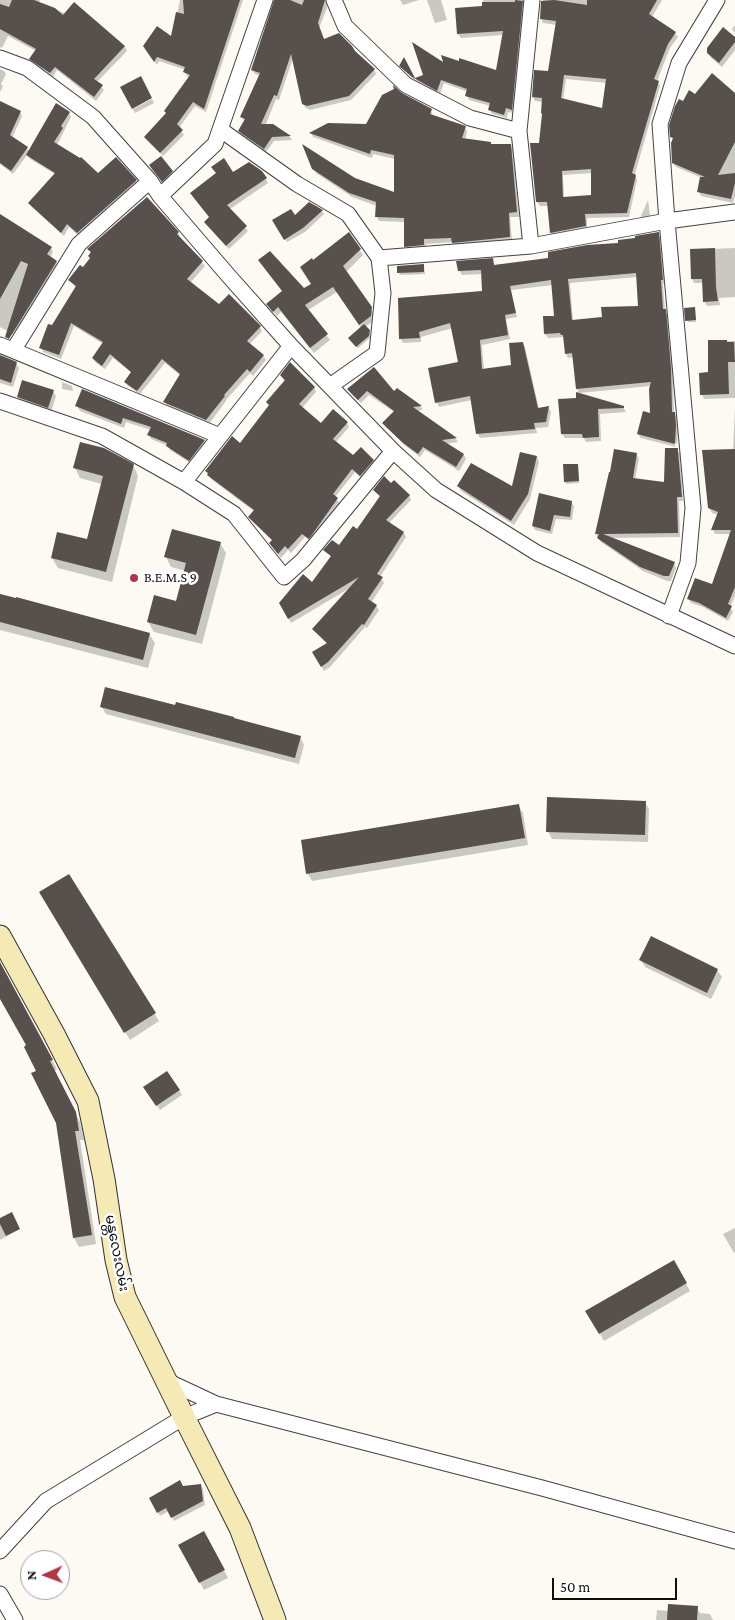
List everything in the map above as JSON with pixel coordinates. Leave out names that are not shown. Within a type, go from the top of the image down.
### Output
[{"type":"main road","name":"မန္တလေးလမ်း","points":[[0,936],[54,1034],[88,1101],[104,1179],[116,1260],[125,1297],[240,1528],[275,1620]]},
{"type":"street","points":[[160,196],[215,144],[265,0]]},
{"type":"street","points":[[334,0],[345,26],[406,85],[470,118],[519,132]]},
{"type":"street","points":[[531,246],[519,132],[532,0]]},
{"type":"street","points":[[669,616],[688,563],[693,508],[660,124],[679,63],[717,0]]},
{"type":"street","points":[[0,58],[27,68],[93,117],[291,346],[393,451],[436,490],[537,553],[735,646]]},
{"type":"street","points":[[221,130],[297,184],[348,214],[379,258],[384,293],[377,353],[330,386]]},
{"type":"street","points":[[150,181],[79,244],[7,347],[220,436]]},
{"type":"street","points":[[379,258],[531,246],[667,221],[735,212]]},
{"type":"street","points":[[184,482],[291,346]]},
{"type":"street","points":[[0,401],[102,436],[184,482],[234,514],[284,577],[303,560],[393,451]]},
{"type":"street","points":[[167,1382],[216,1404],[542,1488],[735,1541]]},
{"type":"street","points":[[0,1551],[46,1501],[184,1418],[216,1404]]},
{"type":"street","points":[[0,1594],[15,1620]]},
{"type":"building","points":[[12,0],[34,0],[55,8],[63,15],[74,2],[125,46],[94,79],[103,85],[94,97],[55,67],[50,73],[29,59],[36,49],[0,29],[0,4],[9,7]]},
{"type":"building","points":[[183,0],[240,0],[204,109],[193,102],[177,124],[183,130],[160,153],[144,137],[166,113],[164,111],[190,75],[183,72],[185,67],[157,57],[154,62],[143,46],[157,26],[171,36],[176,12],[184,14]]},
{"type":"building","points":[[274,0],[290,0],[302,5],[304,0],[325,0],[318,23],[324,39],[339,33],[375,69],[349,96],[307,106],[302,104],[291,54],[277,96],[274,95],[261,124],[273,124],[291,136],[272,137],[264,149],[238,131],[245,119],[240,117],[260,73],[251,70]]},
{"type":"building","points":[[515,0],[523,1],[512,110],[506,108],[504,115],[488,110],[490,103],[465,96],[467,89],[441,80],[437,91],[412,77],[399,66],[404,57],[415,78],[423,75],[412,42],[443,62],[441,55],[459,61],[459,58],[496,70],[503,31],[457,34],[455,8],[482,6],[482,2],[515,2]]},
{"type":"building","points":[[554,0],[587,5],[587,0],[657,0],[649,14],[676,32],[668,44],[654,79],[659,81],[632,173],[636,175],[627,213],[585,214],[586,226],[550,233],[547,202],[536,202],[530,143],[539,143],[542,114],[542,98],[532,97],[534,70],[548,71],[556,21],[540,19],[541,1]],"holes":[[[564,75],[606,79],[602,108],[561,98]],[[591,169],[591,195],[563,197],[562,171]]]},
{"type":"building","points":[[723,27],[735,37],[735,42],[719,63],[707,53],[707,48]]},
{"type":"building","points":[[712,73],[735,93],[735,142],[718,175],[735,173],[735,183],[731,199],[697,192],[700,177],[705,177],[672,163],[671,143],[673,138],[670,137],[669,125],[675,106],[679,99],[683,101],[689,90],[695,94]]},
{"type":"building","points":[[141,76],[152,98],[132,109],[120,87]]},
{"type":"building","points":[[393,85],[402,93],[432,109],[430,114],[466,126],[462,138],[491,142],[491,144],[511,144],[517,212],[509,213],[510,237],[452,243],[451,238],[424,239],[424,245],[404,247],[404,218],[375,217],[376,202],[349,193],[312,169],[302,144],[355,178],[394,192],[394,155],[371,150],[370,154],[309,133],[328,123],[366,124],[382,95],[394,89]]},
{"type":"building","points":[[0,101],[21,111],[10,135],[28,147],[11,171],[0,163]]},
{"type":"building","points":[[56,103],[70,112],[54,142],[81,157],[98,173],[116,157],[137,180],[77,233],[67,224],[61,233],[28,203],[55,173],[26,155]]},
{"type":"building","points":[[161,156],[173,171],[162,182],[149,165]]},
{"type":"building","points":[[224,158],[233,172],[249,162],[262,171],[267,178],[227,205],[247,226],[226,246],[204,222],[209,217],[190,193],[216,173],[211,167]]},
{"type":"building","points":[[147,197],[179,232],[177,234],[203,261],[187,279],[219,304],[229,294],[261,326],[247,341],[264,355],[250,372],[247,369],[224,395],[206,420],[163,402],[180,374],[162,359],[137,391],[124,382],[131,372],[110,354],[102,366],[92,358],[103,342],[71,323],[59,355],[39,348],[48,324],[52,325],[76,286],[68,280],[80,265],[83,267],[90,258],[88,256],[91,252],[87,249]]},
{"type":"building","points":[[309,202],[323,210],[303,228],[284,240],[272,220],[291,209],[295,215]]},
{"type":"building","points":[[0,214],[52,247],[47,254],[57,261],[9,339],[5,337],[28,264],[21,261],[0,299]]},
{"type":"building","points":[[349,232],[361,249],[343,266],[372,307],[371,316],[359,325],[333,287],[305,305],[328,334],[310,348],[278,307],[273,312],[266,304],[282,291],[258,260],[270,251],[304,288],[311,284],[300,267],[312,258],[313,260]]},
{"type":"building","points":[[659,232],[663,280],[661,280],[663,309],[666,309],[671,368],[672,412],[675,412],[675,444],[637,434],[643,411],[650,413],[649,389],[651,382],[576,389],[572,353],[565,354],[563,335],[560,333],[544,334],[543,316],[554,316],[551,280],[510,286],[516,313],[505,315],[508,335],[480,340],[482,369],[511,365],[509,343],[523,342],[538,408],[549,406],[546,422],[534,423],[535,429],[476,434],[470,396],[435,403],[428,368],[458,362],[450,323],[419,332],[420,338],[399,339],[398,298],[482,291],[481,270],[458,271],[456,261],[493,258],[494,265],[548,258],[548,252],[587,245],[618,243],[618,240],[635,238],[635,236]],"holes":[[[636,273],[638,306],[601,307],[602,317],[572,320],[568,279]]]},
{"type":"building","points":[[715,248],[718,301],[703,302],[702,279],[691,279],[690,249]]},
{"type":"building","points":[[424,264],[424,272],[397,273],[397,266]]},
{"type":"building","points":[[695,307],[696,320],[685,321],[684,308]]},
{"type":"building","points":[[364,324],[370,330],[369,336],[356,347],[348,338]]},
{"type":"building","points":[[708,340],[734,342],[735,362],[728,362],[729,394],[700,395],[699,373],[708,372]]},
{"type":"building","points":[[0,355],[17,362],[11,383],[0,379]]},
{"type":"building","points":[[290,362],[315,387],[299,404],[321,423],[333,409],[348,422],[333,439],[353,455],[361,447],[374,460],[360,476],[352,469],[333,494],[338,498],[309,539],[302,534],[288,549],[285,546],[278,554],[269,543],[272,540],[248,517],[254,510],[207,475],[208,473],[205,471],[232,436],[240,443],[269,405],[266,402],[285,380],[280,375]]},
{"type":"building","points":[[374,367],[394,391],[397,388],[422,406],[413,407],[457,438],[442,440],[464,454],[456,467],[423,447],[418,454],[382,423],[394,411],[367,391],[358,400],[347,389]]},
{"type":"building","points":[[22,380],[54,390],[48,408],[17,397]]},
{"type":"building","points":[[82,389],[205,440],[189,461],[166,446],[167,443],[147,435],[151,427],[123,418],[121,424],[75,406]]},
{"type":"building","points":[[576,392],[624,406],[624,408],[598,409],[599,437],[583,438],[582,434],[561,434],[558,399],[576,398]]},
{"type":"building","points":[[80,442],[104,448],[134,464],[106,572],[51,558],[57,532],[87,539],[103,476],[73,468]]},
{"type":"building","points":[[665,448],[678,448],[682,497],[677,497],[678,533],[603,534],[675,562],[669,576],[640,567],[597,538],[599,534],[595,534],[614,449],[637,453],[633,478],[664,482]]},
{"type":"building","points":[[735,449],[735,587],[728,604],[732,606],[726,618],[699,603],[687,599],[695,578],[712,584],[731,530],[711,530],[718,512],[708,508],[702,450]]},
{"type":"building","points":[[520,452],[537,456],[528,494],[511,521],[457,486],[471,463],[512,486]]},
{"type":"building","points":[[563,464],[578,464],[579,481],[564,482]]},
{"type":"building","points":[[384,476],[391,483],[394,480],[410,495],[386,520],[404,532],[377,574],[383,577],[368,599],[377,605],[364,625],[362,624],[328,662],[321,667],[312,652],[327,643],[312,629],[359,577],[288,619],[279,603],[303,574],[312,582],[331,556],[323,550],[332,540],[339,545],[353,526],[357,529],[380,496],[373,490]]},
{"type":"building","points":[[539,493],[572,501],[570,517],[554,515],[550,531],[532,526]]},
{"type":"building","points":[[172,529],[221,542],[196,635],[147,622],[154,595],[176,601],[186,563],[164,557]]},
{"type":"building","points":[[0,594],[150,633],[143,660],[0,622]]},
{"type":"building","points":[[105,687],[175,705],[176,702],[301,736],[295,758],[100,707]]},
{"type":"building","points":[[547,797],[646,801],[645,835],[546,832]]},
{"type":"building","points":[[519,804],[525,838],[306,874],[301,840]]},
{"type":"building","points":[[69,874],[156,1013],[124,1033],[39,892]]},
{"type":"building","points":[[651,936],[718,969],[707,993],[639,960]]},
{"type":"building","points":[[0,962],[53,1060],[50,1061],[76,1112],[79,1131],[75,1131],[92,1235],[73,1238],[56,1123],[31,1073],[36,1071],[24,1047],[26,1045],[0,999]]},
{"type":"building","points":[[167,1071],[180,1090],[156,1106],[143,1087]]},
{"type":"building","points":[[12,1212],[20,1229],[6,1236],[0,1224],[0,1218]]},
{"type":"building","points":[[674,1260],[687,1283],[599,1334],[585,1311]]},
{"type":"building","points":[[180,1480],[183,1486],[201,1484],[203,1501],[171,1518],[166,1508],[157,1513],[149,1498]]},
{"type":"building","points":[[204,1531],[225,1570],[199,1583],[178,1545]]},
{"type":"building","points":[[668,1604],[698,1606],[697,1620],[667,1620]]},
{"type":"place","name":"B.E.M.S 9","points":[[134,578]]}]
